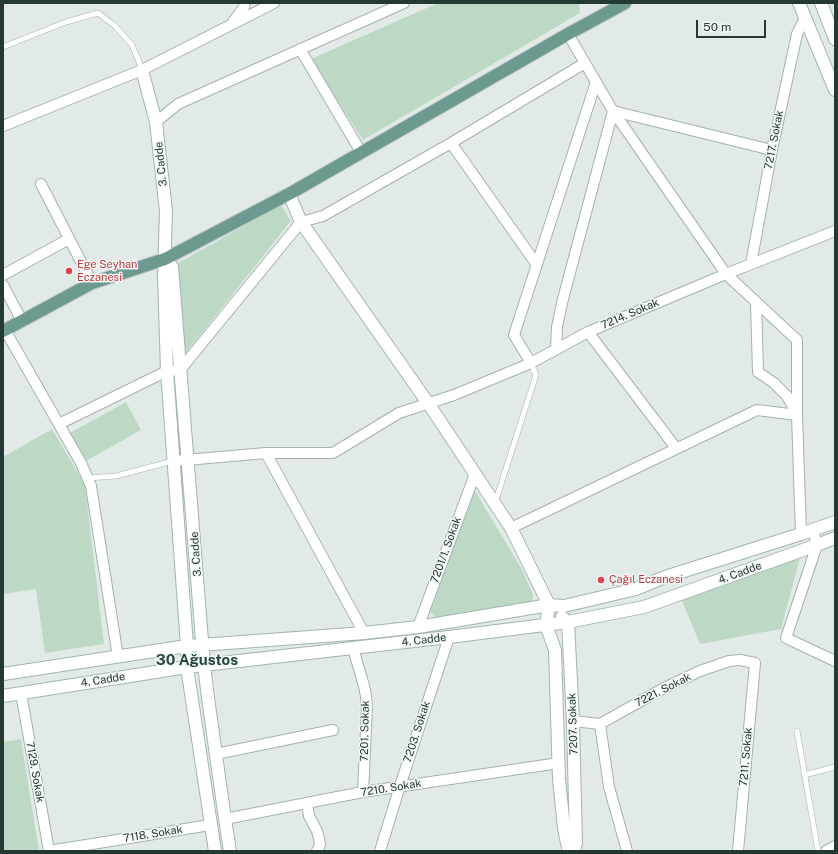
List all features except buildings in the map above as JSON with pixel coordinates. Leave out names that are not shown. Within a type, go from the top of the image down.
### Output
[{"type":"main road","points":[[4,330],[92,283],[165,259],[289,194],[617,5]]},
{"type":"street","points":[[232,24],[244,7],[245,3]]},
{"type":"street","points":[[3,126],[142,70],[274,3]]},
{"type":"street","points":[[156,122],[178,104],[404,3]]},
{"type":"street","points":[[799,3],[835,90]]},
{"type":"street","points":[[821,3],[835,39]]},
{"type":"street","name":"7217. Sokak","points":[[751,264],[772,150],[797,34],[805,18]]},
{"type":"street","points":[[568,34],[613,111],[726,274],[797,340],[797,415],[801,534]]},
{"type":"street","points":[[300,49],[361,152]]},
{"type":"street","points":[[59,424],[167,372],[180,370],[301,222],[323,216],[451,143],[585,63]]},
{"type":"street","name":"3. Cadde","points":[[142,70],[156,122],[166,211],[164,276],[167,372],[187,646],[187,666],[215,851]]},
{"type":"street","points":[[531,363],[514,335],[596,82]]},
{"type":"street","points":[[613,111],[772,150]]},
{"type":"street","points":[[556,349],[557,327],[563,300],[613,111]]},
{"type":"street","points":[[451,143],[537,265]]},
{"type":"street","points":[[41,184],[92,283]]},
{"type":"street","points":[[289,194],[301,222],[428,403],[511,528],[549,605],[568,622]]},
{"type":"street","name":"7214. Sokak","points":[[174,461],[266,453],[333,453],[399,413],[454,394],[531,363],[588,332],[726,274],[835,231]]},
{"type":"street","points":[[3,275],[69,239]]},
{"type":"street","name":"3. Cadde","points":[[165,259],[172,267],[204,665],[230,851]]},
{"type":"street","points":[[3,285],[22,321]]},
{"type":"street","points":[[756,302],[758,372],[774,383],[787,396],[797,415]]},
{"type":"street","points":[[4,330],[81,462],[92,486],[118,657]]},
{"type":"street","points":[[588,332],[676,448]]},
{"type":"street","points":[[511,528],[757,410],[797,415]]},
{"type":"street","points":[[266,453],[364,633]]},
{"type":"street","name":"7201/1. Sokak","points":[[418,627],[475,474]]},
{"type":"street","name":"4. Cadde","points":[[3,674],[187,646],[364,633],[418,627],[549,605],[564,606],[636,589],[665,577],[835,522]]},
{"type":"street","points":[[813,530],[817,545],[786,638],[835,661]]},
{"type":"street","name":"4. Cadde","points":[[3,696],[187,666],[354,648],[568,622],[644,607],[835,538]]},
{"type":"street","points":[[546,625],[549,605]]},
{"type":"street","name":"7207. Sokak","points":[[568,622],[573,721],[576,843],[574,851]]},
{"type":"street","name":"7207. Sokak","points":[[546,625],[555,650],[559,779],[564,828],[569,851]]},
{"type":"street","name":"7203. Sokak","points":[[380,851],[448,637]]},
{"type":"street","name":"7201. Sokak","points":[[354,648],[365,691],[367,708],[363,792]]},
{"type":"street","name":"7221. Sokak","points":[[600,724],[664,688],[700,671],[729,661],[740,660],[755,662]]},
{"type":"street","name":"7211. Sokak","points":[[738,851],[755,662]]},
{"type":"street","name":"7129. Sokak","points":[[21,693],[49,851]]},
{"type":"street","points":[[573,721],[600,724],[609,787],[627,851]]},
{"type":"street","points":[[216,754],[333,730]]},
{"type":"street","name":"7210. Sokak","points":[[225,819],[363,792],[559,763]]},
{"type":"street","points":[[307,803],[309,816],[319,838],[320,845],[317,851]]},
{"type":"street","name":"7118. Sokak","points":[[49,851],[210,825]]},
{"type":"street","points":[[826,851],[835,846]]},
{"type":"lane","points":[[3,48],[66,22],[98,13],[115,26],[132,45],[142,70]]},
{"type":"lane","points":[[495,504],[536,375],[531,363]]},
{"type":"lane","points":[[88,478],[116,476],[174,461]]},
{"type":"lane","points":[[797,731],[818,851]]},
{"type":"lane","points":[[804,775],[835,766]]},
{"type":"green space","points":[[438,3],[579,3],[580,13],[363,140],[311,59]]},
{"type":"green space","points":[[281,205],[291,221],[184,355],[178,263]]},
{"type":"green space","points":[[126,402],[141,430],[86,461],[70,433]]},
{"type":"green space","points":[[52,429],[85,485],[104,644],[45,653],[36,589],[3,594],[3,457]]},
{"type":"green space","points":[[474,489],[521,568],[533,594],[533,599],[527,606],[438,619],[430,612]]},
{"type":"green space","points":[[800,558],[781,629],[700,644],[680,596]]},
{"type":"green space","points":[[21,739],[39,851],[3,851],[3,742]]},
{"type":"place","name":"Ege Seyhan Eczanesi","points":[[69,271]]},
{"type":"place","name":"Çağıl Eczanesi","points":[[601,580]]},
{"type":"district","name":"30 Ağustos","points":[[197,660]]}]
